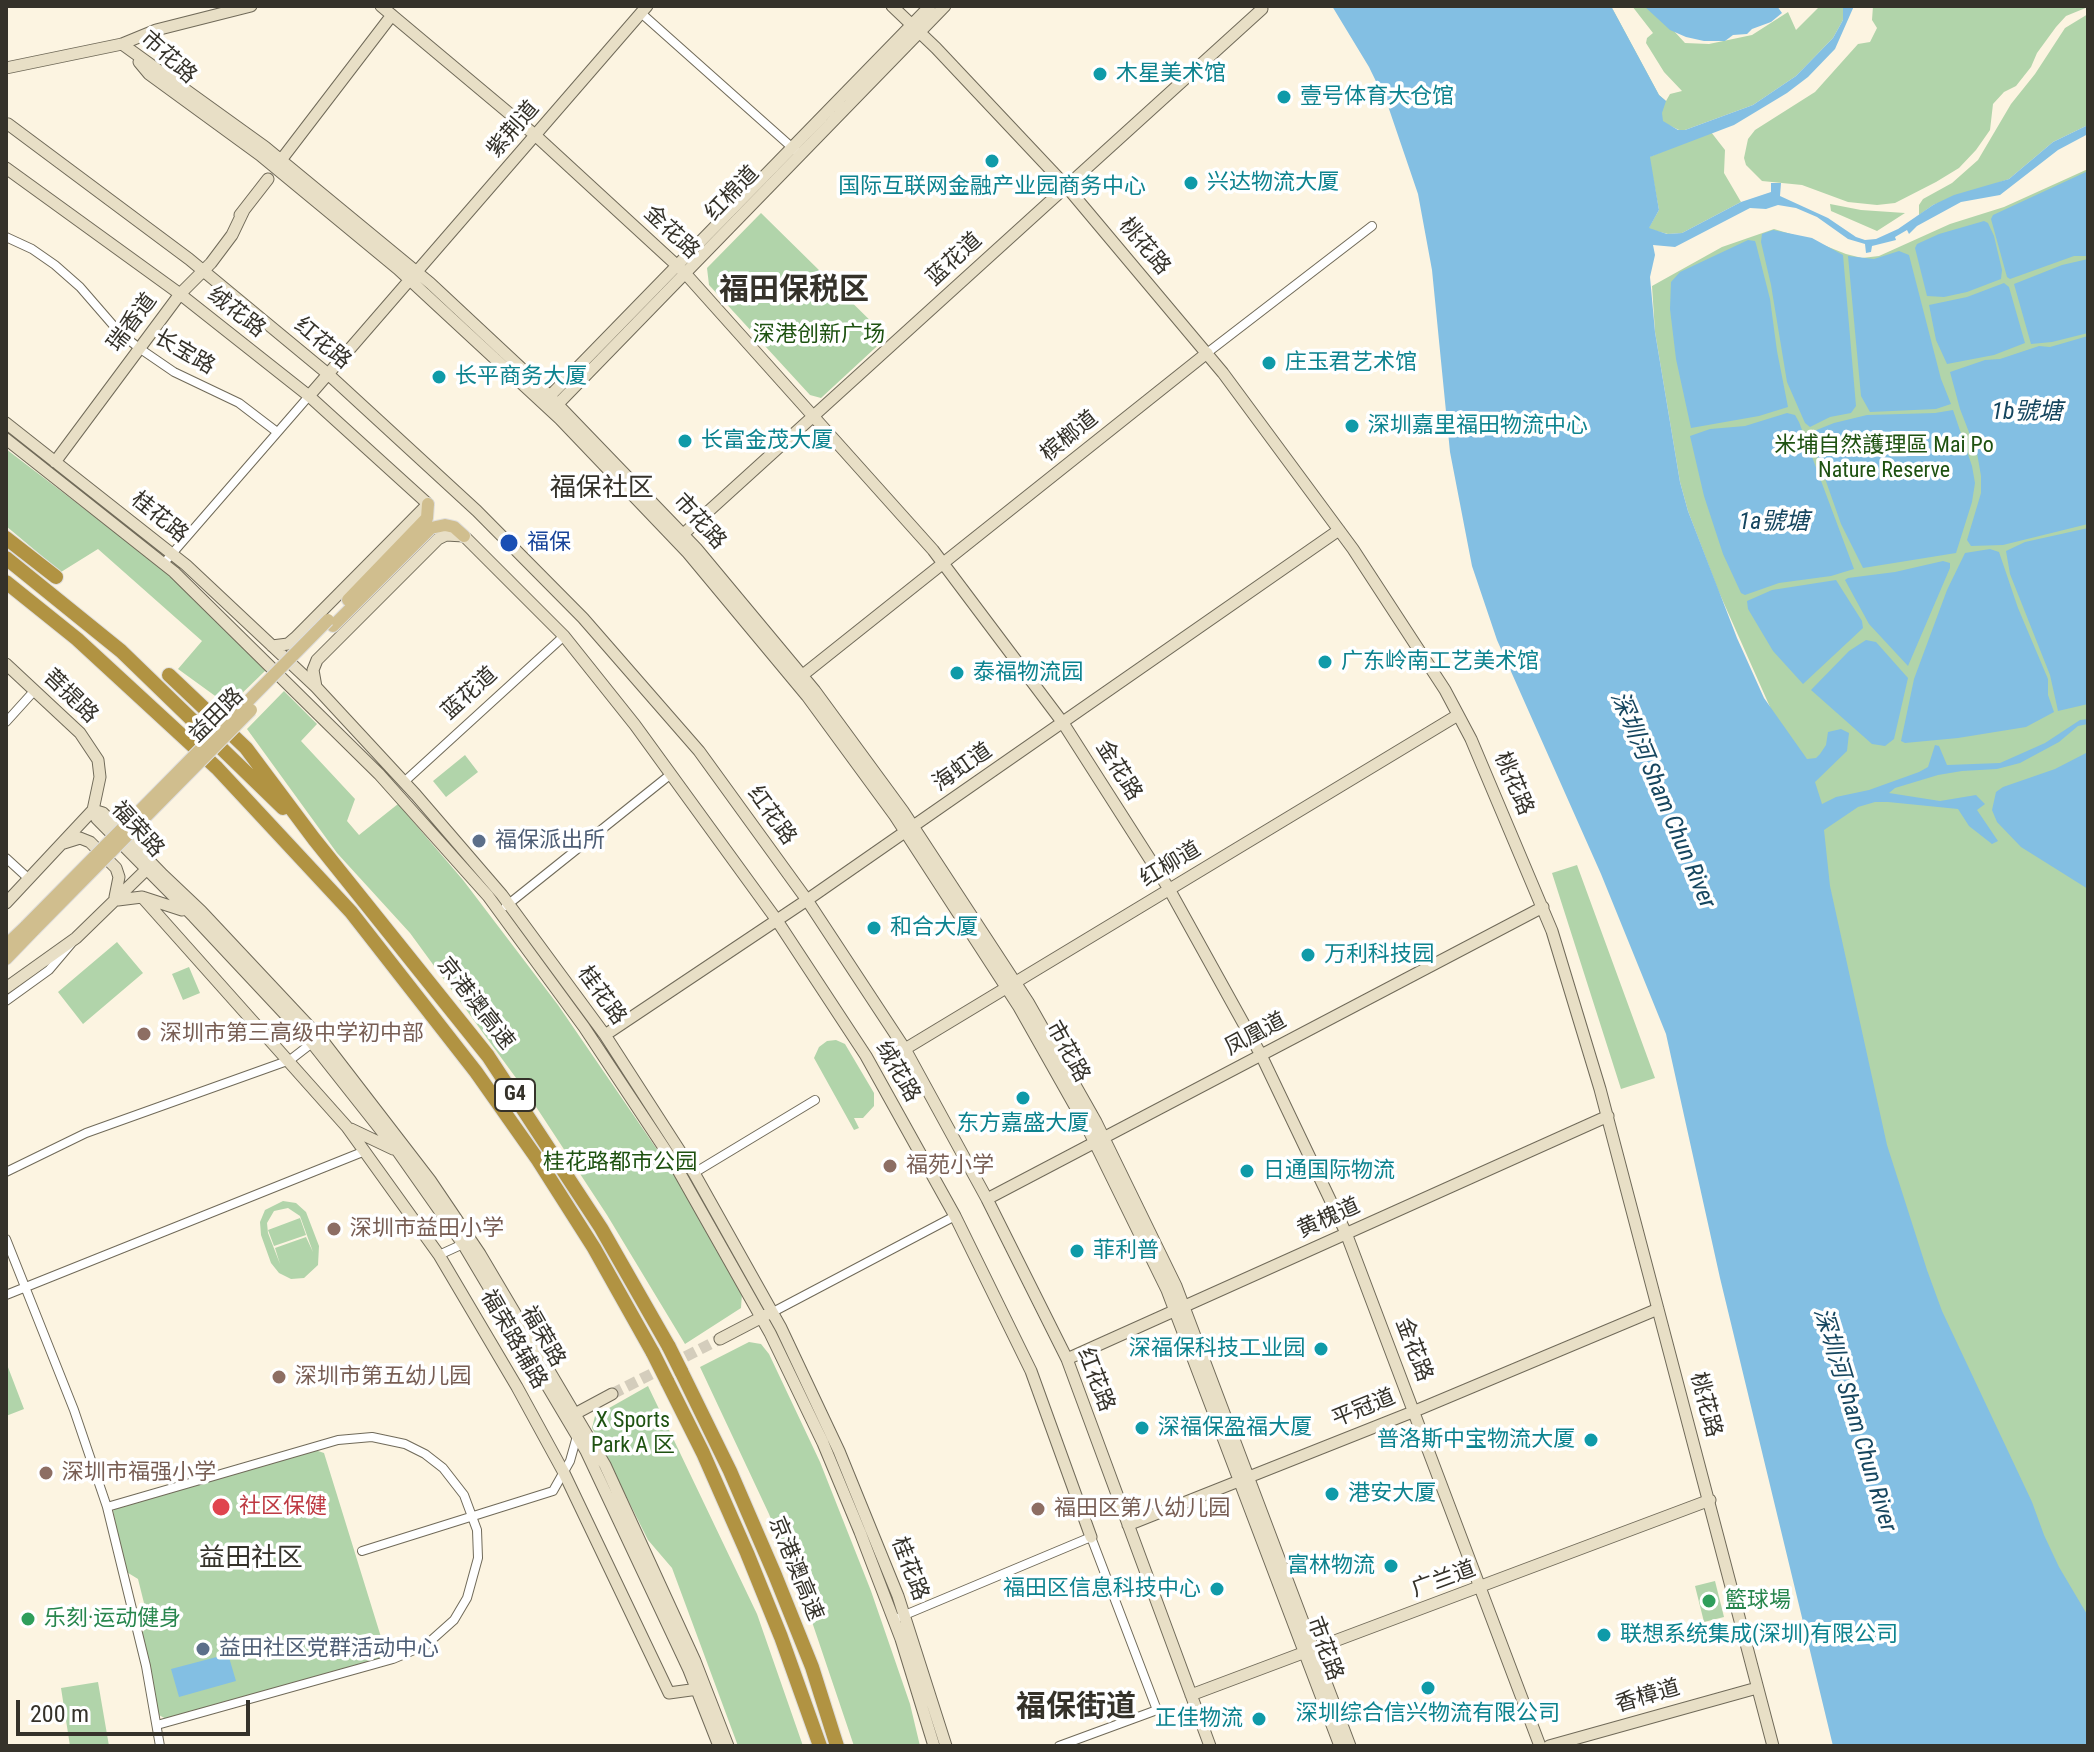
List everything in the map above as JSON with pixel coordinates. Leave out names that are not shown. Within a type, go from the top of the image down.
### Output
[{"type":"highway","points":[[6,538],[56,577]]},
{"type":"highway","name":"G4","points":[[6,558],[121,651],[314,839]]},
{"type":"highway","name":"京港澳高速","points":[[6,584],[41,608],[207,758],[317,874],[417,994],[476,1072],[594,1248],[653,1353],[703,1453],[747,1553],[820,1746]]},
{"type":"highway","points":[[169,675],[246,748],[314,839]]},
{"type":"highway","name":"京港澳高速","points":[[314,839],[488,1056],[601,1228],[669,1347],[730,1471],[812,1667],[837,1746]]},
{"type":"main road","name":"益田路","points":[[6,959],[30,928],[330,623],[427,518],[428,504]]},
{"type":"main road","name":"益田路","points":[[330,623],[431,528],[454,527],[464,536]]},
{"type":"main road","name":"益田路","points":[[6,945],[30,928]]},
{"type":"street","points":[[6,68],[122,44],[156,30],[251,6]]},
{"type":"street","name":"金花路","points":[[381,6],[535,135],[681,269],[944,562],[1063,723],[1169,889],[1261,1055],[1346,1233],[1540,1746]]},
{"type":"street","name":"桃花路","points":[[892,6],[1066,186],[1207,353],[1339,530],[1445,690],[1471,739],[1543,907],[1608,1116],[1773,1746]]},
{"type":"street","name":"红棉道","points":[[916,28],[930,6]]},
{"type":"street","name":"红棉道","points":[[551,403],[916,28],[945,6]]},
{"type":"street","name":"蓝花道","points":[[680,537],[1262,9]]},
{"type":"street","points":[[644,10],[796,151]]},
{"type":"street","name":"紫荆道","points":[[309,396],[644,10]]},
{"type":"street","points":[[278,164],[392,15]]},
{"type":"street","name":"市花路","points":[[122,44],[278,164],[413,276],[551,403],[680,537],[799,678],[910,829],[1011,985],[1099,1140],[1180,1308],[1309,1651],[1340,1746]]},
{"type":"street","name":"红花路","points":[[7,125],[189,259],[328,374],[477,511],[583,618],[699,751],[807,900],[905,1049],[987,1199],[1067,1359],[1210,1746]]},
{"type":"street","name":"绒花路","points":[[6,168],[180,294],[309,396],[428,504]]},
{"type":"street","name":"瑞香道","points":[[189,259],[205,257],[268,179]]},
{"type":"street","name":"瑞香道","points":[[55,462],[180,294],[232,235],[244,210]]},
{"type":"street","name":"槟榔道","points":[[799,678],[1207,353],[1372,226]]},
{"type":"street","name":"长宝路","points":[[6,237],[32,249],[55,265],[80,287],[119,332],[139,348],[174,372],[239,403],[277,432]]},
{"type":"street","points":[[164,563],[309,396]]},
{"type":"street","name":"桂花路","points":[[6,423],[172,554],[316,687],[404,782],[605,1035],[694,1173],[839,1451],[946,1746]]},
{"type":"street","name":"桂花路","points":[[6,439],[164,563],[379,774],[504,907],[674,1163],[767,1315]]},
{"type":"street","points":[[272,646],[288,644],[295,638],[428,504]]},
{"type":"street","name":"海虹道","points":[[605,1035],[807,900],[1339,530]]},
{"type":"street","points":[[316,687],[313,670],[317,660],[438,539],[454,534],[464,536]]},
{"type":"street","name":"绒花路","points":[[464,536],[564,636],[596,675],[776,919],[866,1056],[955,1216],[1031,1371],[1157,1710],[1059,1746]]},
{"type":"street","name":"蓝花道","points":[[404,782],[564,636]]},
{"type":"street","points":[[295,638],[297,647],[310,660],[317,660]]},
{"type":"street","name":"菩提路","points":[[6,664],[80,733],[98,760],[100,777],[93,810]]},
{"type":"street","points":[[6,722],[35,690]]},
{"type":"street","name":"红柳道","points":[[905,1049],[1458,715]]},
{"type":"street","points":[[504,907],[671,774]]},
{"type":"street","points":[[6,903],[93,810]]},
{"type":"street","name":"福荣路","points":[[93,810],[97,819],[248,960],[323,1041],[430,1180],[480,1254],[571,1416],[577,1435],[698,1689],[719,1746]]},
{"type":"street","points":[[63,843],[80,838],[90,842],[116,868],[119,890],[114,902]]},
{"type":"street","points":[[6,858],[29,879]]},
{"type":"street","points":[[6,1001],[49,970],[76,938],[149,867]]},
{"type":"street","name":"福荣路","points":[[149,867],[312,1043],[399,1153],[463,1244],[610,1476],[706,1686],[728,1746]]},
{"type":"street","points":[[114,902],[142,897],[174,906],[194,917]]},
{"type":"street","name":"福荣路辅路","points":[[142,897],[347,1127],[439,1255],[564,1473],[669,1693],[698,1689]]},
{"type":"street","name":"凤凰道","points":[[987,1199],[1543,907]]},
{"type":"street","points":[[6,988],[76,938]]},
{"type":"street","points":[[6,1172],[86,1133],[290,1060],[312,1043]]},
{"type":"street","points":[[694,1173],[815,1100]]},
{"type":"street","name":"黄槐道","points":[[1067,1359],[1608,1116]]},
{"type":"street","points":[[347,1127],[399,1153]]},
{"type":"street","points":[[6,1295],[365,1151]]},
{"type":"street","points":[[720,1339],[955,1216]]},
{"type":"street","points":[[6,1239],[74,1410],[107,1507],[146,1666],[160,1746]]},
{"type":"street","points":[[439,1255],[463,1244]]},
{"type":"street","name":"平冠道","points":[[1128,1525],[1415,1411],[1658,1309]]},
{"type":"street","points":[[571,1416],[612,1394]]},
{"type":"street","points":[[362,1551],[553,1491],[564,1473],[577,1435]]},
{"type":"street","points":[[107,1507],[338,1440],[372,1437],[405,1444],[435,1461],[458,1485],[473,1516],[478,1544],[473,1585],[454,1620],[426,1645],[393,1659],[157,1725]]},
{"type":"street","name":"广兰道","points":[[1191,1695],[1710,1500]]},
{"type":"street","points":[[900,1617],[1091,1537]]},
{"type":"street","name":"桂花路","points":[[900,1617],[934,1746]]},
{"type":"street","name":"市花路","points":[[1309,1651],[1350,1746]]},
{"type":"street","name":"香樟道","points":[[1549,1746],[1757,1688]]},
{"type":"green space","points":[[1611,6],[1659,95],[1666,101],[1670,94],[1682,91],[1664,72],[1646,43],[1653,33],[1632,6],[1651,6],[1685,43],[1709,44],[1752,35],[1788,12],[1796,30],[1820,6],[1843,6],[1845,10],[1833,38],[1796,76],[1753,105],[1679,130],[1662,122]]},
{"type":"green space","points":[[1873,6],[2088,7],[2066,16],[2056,27],[2016,86],[2004,92],[1993,104],[1990,130],[1976,150],[1959,168],[1936,182],[1895,203],[1877,205],[1848,202],[1802,185],[1762,181],[1746,165],[1744,158],[1748,139],[1755,130],[1815,92],[1858,44],[1870,42],[1877,28],[1872,20]]},
{"type":"green space","points":[[2088,14],[2088,125],[2053,142],[2009,179],[1933,205],[1919,215],[1919,205],[1923,199],[1952,183],[1978,160],[2011,104],[2065,28]]},
{"type":"green space","points":[[1711,132],[1725,150],[1724,173],[1741,202],[1682,233],[1668,234],[1648,229],[1659,210],[1649,157]]},
{"type":"green space","name":"米埔自然護理區 Mai Po Nature Reserve","points":[[2088,169],[2088,1745],[1995,1555],[1770,707],[1718,590],[1680,482],[1655,332],[1652,286],[1722,247],[1774,229],[1846,254],[1862,258],[1879,256],[1950,224],[2004,207]]},
{"type":"green space","points":[[1830,204],[1905,213],[1877,231],[1831,211]]},
{"type":"green space","name":"深港创新广场","points":[[761,213],[887,337],[821,398],[810,395],[709,285],[707,268]]},
{"type":"green space","points":[[6,449],[158,565],[267,669],[229,706],[178,669],[202,641],[98,549],[61,572],[6,526]]},
{"type":"green space","name":"桂花路都市公园","points":[[284,691],[317,724],[301,741],[355,799],[347,821],[359,835],[398,804],[463,880],[558,1005],[680,1183],[742,1293],[741,1308],[685,1344],[607,1215],[527,1093],[410,933],[337,853],[247,729]]},
{"type":"green space","points":[[465,755],[478,772],[446,797],[433,781]]},
{"type":"green space","points":[[1577,865],[1655,1078],[1621,1089],[1552,873]]},
{"type":"green space","points":[[117,942],[143,973],[83,1024],[58,992]]},
{"type":"green space","points":[[189,967],[200,993],[183,1000],[172,974]]},
{"type":"green space","points":[[836,1040],[845,1044],[874,1093],[874,1106],[863,1118],[854,1118],[859,1128],[854,1130],[814,1058],[819,1047],[827,1041]]},
{"type":"green space","points":[[283,1201],[296,1203],[306,1212],[319,1246],[318,1265],[304,1278],[291,1279],[279,1273],[271,1263],[261,1235],[260,1222],[265,1210]],"holes":[[[288,1208],[300,1216],[313,1252],[306,1237],[275,1248],[280,1264],[267,1223],[274,1211]]]},
{"type":"green space","points":[[300,1218],[306,1235],[274,1246],[268,1230]]},
{"type":"green space","points":[[749,1342],[761,1344],[769,1354],[820,1462],[871,1591],[910,1704],[920,1746],[854,1746],[808,1610],[769,1514],[700,1367]]},
{"type":"green space","points":[[6,1362],[24,1409],[6,1416]]},
{"type":"green space","name":"X Sports Park A 区","points":[[648,1386],[757,1614],[803,1746],[738,1746],[672,1568],[648,1540],[592,1428],[595,1416]]},
{"type":"green space","points":[[312,1449],[324,1453],[385,1650],[381,1659],[168,1720],[157,1714],[141,1634],[149,1625],[148,1619],[138,1579],[125,1571],[113,1511],[117,1505]]},
{"type":"green space","name":"籃球場","points":[[1715,1581],[1724,1617],[1704,1622],[1695,1586]]},
{"type":"green space","points":[[98,1682],[109,1746],[70,1746],[61,1688]]},
{"type":"water","name":"深圳河 Sham Chun River","points":[[1332,6],[1611,6],[1659,95],[1666,101],[1663,121],[1678,130],[1685,130],[1753,105],[1796,76],[1833,38],[1843,20],[1843,6],[1854,6],[1835,49],[1787,93],[1734,125],[1650,157],[1659,210],[1649,228],[1667,234],[1682,233],[1741,202],[1771,192],[1771,183],[1781,183],[1780,196],[1828,218],[1856,237],[1876,239],[1954,195],[2009,179],[2053,142],[2088,125],[2088,134],[2058,150],[2000,195],[1961,202],[1917,226],[1909,234],[1907,230],[1895,237],[1896,240],[1872,246],[1871,252],[1866,253],[1865,244],[1848,239],[1817,217],[1796,208],[1778,205],[1766,209],[1750,208],[1675,247],[1653,245],[1655,255],[1650,277],[1655,332],[1680,482],[1688,511],[1737,638],[1764,698],[1807,759],[1820,754],[1826,745],[1828,732],[1841,729],[1849,733],[1847,751],[1815,782],[1822,804],[1919,772],[1928,767],[1935,745],[1939,746],[1947,765],[2000,763],[2045,743],[2080,720],[2088,719],[2088,724],[2078,726],[2059,742],[2020,763],[1997,769],[1938,775],[1895,788],[1889,793],[1940,801],[1976,795],[1985,804],[1977,810],[1998,841],[1992,844],[1969,826],[1958,809],[1888,802],[1858,807],[1824,830],[1830,886],[1887,1145],[1927,1270],[1942,1311],[2032,1502],[2044,1535],[2088,1616],[2088,1746],[1833,1746],[1720,1278],[1666,1034],[1601,874],[1497,640],[1472,566],[1450,452],[1432,270],[1418,194],[1388,106],[1369,67]]},
{"type":"water","points":[[1644,6],[1777,6],[1782,13],[1747,34],[1733,35],[1725,41],[1704,41],[1670,30]]},
{"type":"water","points":[[2088,171],[2088,256],[2074,256],[2010,279],[2007,277],[1991,219],[1993,215]]},
{"type":"water","points":[[1984,221],[1994,236],[2002,270],[2001,279],[1967,292],[1944,297],[1927,296],[1915,248],[1917,244]]},
{"type":"water","points":[[1773,230],[1812,238],[1843,255],[1856,406],[1851,413],[1830,417],[1810,427],[1805,423],[1787,382],[1761,242],[1762,234]]},
{"type":"water","points":[[1748,240],[1755,241],[1770,299],[1788,407],[1759,416],[1691,428],[1676,359],[1670,309],[1671,282],[1680,272]]},
{"type":"water","points":[[1899,251],[1909,255],[1941,379],[1951,404],[1936,409],[1870,412],[1861,396],[1848,256],[1874,259]]},
{"type":"water","name":"1b號塘","points":[[2088,259],[2088,333],[2031,344],[2014,284],[2062,265]]},
{"type":"water","name":"1b號塘","points":[[2004,283],[2009,287],[2025,343],[1994,355],[1947,364],[1936,340],[1929,305],[1967,297]]},
{"type":"water","name":"1b號塘","points":[[2088,336],[2088,524],[2003,545],[1971,546],[1967,540],[1981,493],[1981,476],[1977,453],[1950,372],[1985,360],[2000,359],[2039,346],[2050,347]]},
{"type":"water","name":"1a號塘","points":[[1953,410],[1975,483],[1956,553],[1863,568],[1841,524],[1809,433],[1867,415]]},
{"type":"water","name":"1a號塘","points":[[1787,413],[1795,415],[1799,422],[1854,569],[1831,576],[1779,583],[1745,595],[1741,593],[1723,554],[1704,496],[1690,436],[1710,429],[1745,426]]},
{"type":"water","points":[[2088,528],[2088,704],[2058,711],[2050,675],[2010,574],[2006,551],[2025,542]]},
{"type":"water","points":[[1990,549],[1999,552],[2018,608],[2048,679],[2048,695],[2054,712],[2026,727],[1905,743],[1901,741],[1914,679],[1947,590],[1965,553]]},
{"type":"water","name":"1a號塘","points":[[1943,561],[1950,563],[1950,568],[1908,666],[1869,624],[1845,580]]},
{"type":"water","name":"1a號塘","points":[[1836,580],[1862,621],[1863,628],[1803,684],[1773,651],[1748,609],[1747,601],[1772,590]]},
{"type":"water","points":[[1866,640],[1876,642],[1908,678],[1894,739],[1885,746],[1872,744],[1811,690],[1849,651]]},
{"type":"water","points":[[2088,752],[2088,889],[2021,847],[1997,822],[1992,810],[1996,792],[2003,787],[2055,769]]},
{"type":"water","points":[[228,1654],[236,1681],[179,1697],[171,1669]]},
{"type":"tunnel","points":[[612,1394],[720,1339]]},
{"type":"place","name":"木星美术馆","points":[[1100,74]]},
{"type":"place","name":"壹号体育大仓馆","points":[[1284,97]]},
{"type":"place","name":"国际互联网金融产业园商务中心","points":[[992,161]]},
{"type":"place","name":"兴达物流大厦","points":[[1191,183]]},
{"type":"place","name":"庄玉君艺术馆","points":[[1269,363]]},
{"type":"place","name":"长平商务大厦","points":[[439,377]]},
{"type":"place","name":"深圳嘉里福田物流中心","points":[[1352,426]]},
{"type":"place","name":"长富金茂大厦","points":[[685,441]]},
{"type":"place","name":"福保","points":[[509,543]]},
{"type":"place","name":"广东岭南工艺美术馆","points":[[1325,662]]},
{"type":"place","name":"泰福物流园","points":[[957,673]]},
{"type":"place","name":"福保派出所","points":[[479,841]]},
{"type":"place","name":"和合大厦","points":[[874,928]]},
{"type":"place","name":"万利科技园","points":[[1308,955]]},
{"type":"place","name":"深圳市第三高级中学初中部","points":[[144,1034]]},
{"type":"place","name":"东方嘉盛大厦","points":[[1023,1098]]},
{"type":"place","name":"福苑小学","points":[[890,1166]]},
{"type":"place","name":"日通国际物流","points":[[1247,1171]]},
{"type":"place","name":"深圳市益田小学","points":[[334,1229]]},
{"type":"place","name":"菲利普","points":[[1077,1251]]},
{"type":"place","name":"深福保科技工业园","points":[[1321,1349]]},
{"type":"place","name":"深圳市第五幼儿园","points":[[279,1377]]},
{"type":"place","name":"深福保盈福大厦","points":[[1142,1428]]},
{"type":"place","name":"普洛斯中宝物流大厦","points":[[1591,1440]]},
{"type":"place","name":"深圳市福强小学","points":[[46,1473]]},
{"type":"place","name":"港安大厦","points":[[1332,1494]]},
{"type":"place","name":"社区保健","points":[[221,1507]]},
{"type":"place","name":"福田区第八幼儿园","points":[[1038,1509]]},
{"type":"place","name":"富林物流","points":[[1391,1566]]},
{"type":"place","name":"福田区信息科技中心","points":[[1217,1589]]},
{"type":"place","name":"籃球場","points":[[1709,1601]]},
{"type":"place","name":"乐刻·运动健身","points":[[28,1619]]},
{"type":"place","name":"联想系统集成(深圳)有限公司","points":[[1604,1635]]},
{"type":"place","name":"益田社区党群活动中心","points":[[203,1649]]},
{"type":"place","name":"深圳综合信兴物流有限公司","points":[[1428,1688]]},
{"type":"place","name":"正佳物流","points":[[1259,1719]]},
{"type":"district","name":"福田保税区","points":[[794,291]]},
{"type":"district","name":"福保社区","points":[[602,489]]},
{"type":"district","name":"益田社区","points":[[251,1559]]},
{"type":"district","name":"福保街道","points":[[1076,1708]]}]
